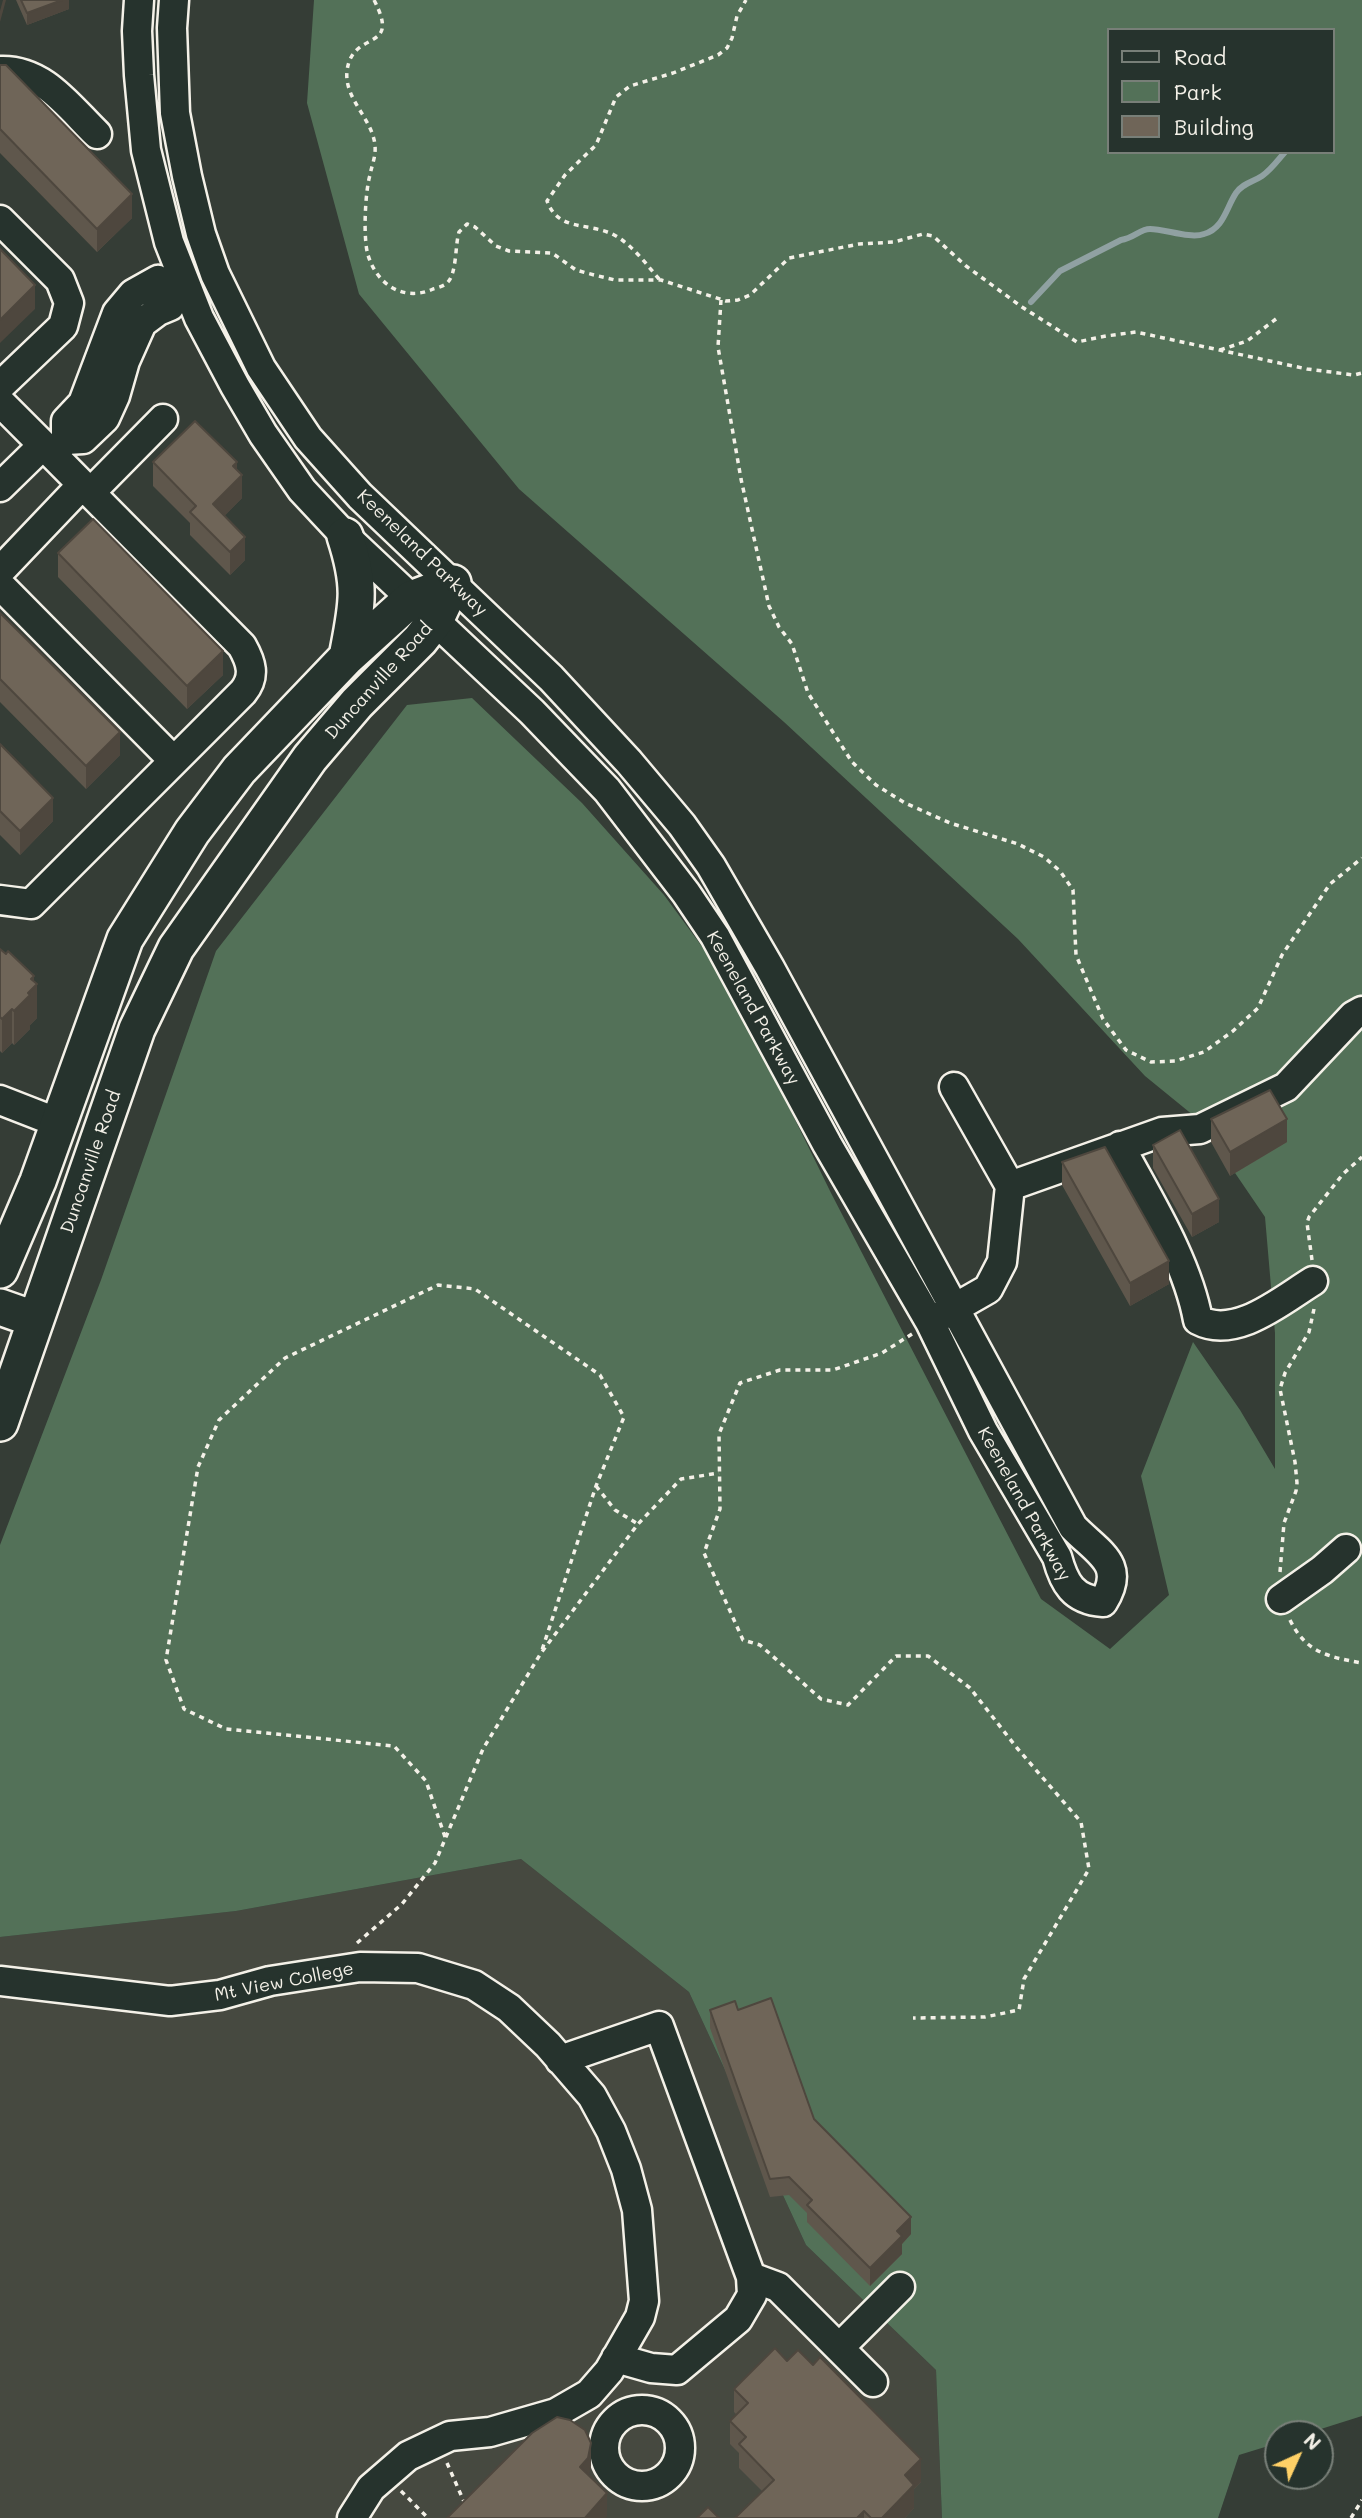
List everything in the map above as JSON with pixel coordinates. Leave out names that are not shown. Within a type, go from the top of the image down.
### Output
[{"type":"main road","points":[[345,536],[354,564],[358,590],[347,657]]},
{"type":"main road","name":"Duncanville Road","points":[[0,1269],[38,1181],[125,939],[192,832],[239,770],[347,657],[423,610],[453,583]]},
{"type":"main road","name":"Duncanville Road","points":[[0,1423],[34,1318],[77,1206],[137,1028],[176,948],[310,758],[357,703],[420,640],[423,610]]},
{"type":"main road","points":[[148,902],[192,925]]},
{"type":"main road","points":[[0,1307],[34,1318]]},
{"type":"street","name":"Keeneland Parkway","points":[[139,0],[139,75],[146,150],[180,288],[263,434],[302,490],[345,536],[525,706],[607,790],[687,893],[715,936],[827,1144],[930,1322],[984,1431],[1057,1557],[1063,1577],[1084,1599],[1103,1602],[1112,1588],[1113,1570],[1107,1559],[1073,1527],[770,968],[711,866],[629,762],[551,678],[360,496],[308,438],[261,368],[215,274],[201,234],[175,113],[172,28],[174,0]]},
{"type":"street","points":[[0,71],[13,70],[46,83],[97,134]]},
{"type":"street","points":[[0,220],[60,280],[69,303],[63,326],[0,386]]},
{"type":"street","points":[[0,487],[54,446],[66,421],[83,403],[115,355],[117,313],[133,294],[158,280],[180,288],[215,274]]},
{"type":"street","points":[[0,403],[54,446],[86,489],[243,646],[252,666],[248,686],[31,904],[0,900]]},
{"type":"street","points":[[0,571],[163,419]]},
{"type":"street","points":[[0,585],[174,761]]},
{"type":"street","points":[[525,706],[551,678]]},
{"type":"street","points":[[1010,1186],[1163,1132],[1200,1129],[1286,1087],[1353,1016],[1362,1011]]},
{"type":"street","points":[[930,1322],[988,1289],[1002,1262],[1010,1186],[954,1087]]},
{"type":"street","points":[[6,1102],[59,1123]]},
{"type":"street","points":[[1120,1146],[1168,1238],[1195,1301],[1198,1320],[1208,1325],[1228,1325],[1257,1315],[1313,1281]]},
{"type":"street","points":[[1281,1599],[1346,1549]]},
{"type":"street","name":"Mt View College","points":[[0,1981],[170,2001],[220,1995],[270,1981],[360,1967],[418,1968],[474,1985],[509,2008],[548,2045],[592,2096],[607,2120],[626,2169],[637,2210],[644,2301],[640,2317],[612,2364],[589,2394],[556,2413],[500,2429],[450,2436],[408,2456],[371,2488],[352,2518]]},
{"type":"street","points":[[560,2060],[659,2026],[751,2277],[752,2295],[738,2319],[677,2370],[612,2364]]},
{"type":"street","points":[[751,2277],[778,2287],[873,2382]]},
{"type":"street","points":[[839,2348],[900,2287]]},
{"type":"street","points":[[612,2364],[634,2411]]},
{"type":"street","points":[[569,2405],[592,2417],[606,2435]]},
{"type":"street","points":[[648,2410],[660,2415],[673,2427],[679,2440],[680,2452],[673,2470],[664,2480],[648,2486],[635,2486],[617,2477],[608,2467],[603,2448],[606,2435],[615,2421],[634,2411],[648,2410]]},
{"type":"path","points":[[374,0],[384,26],[376,38],[352,54],[348,62],[346,84],[374,140],[376,159],[369,176],[365,235],[367,253],[373,269],[386,284],[411,295],[420,295],[447,284],[453,274],[454,249],[459,232],[467,225],[475,227],[496,246],[509,251],[552,253],[576,270],[615,280],[661,280],[721,300],[738,300],[750,295],[789,258],[859,244],[894,242],[923,234],[933,236],[966,266],[1022,307],[1077,342],[1136,332],[1307,369],[1362,373]]},
{"type":"path","points":[[661,280],[619,237],[598,228],[563,222],[552,215],[547,201],[565,175],[596,145],[616,97],[630,86],[718,55],[727,48],[737,16],[746,0]]},
{"type":"path","points":[[721,300],[718,347],[741,479],[769,606],[779,627],[792,644],[808,693],[852,762],[876,785],[905,803],[950,823],[1018,844],[1044,856],[1060,871],[1073,890],[1076,955],[1103,1019],[1126,1049],[1151,1062],[1175,1061],[1204,1052],[1233,1031],[1258,1008],[1282,955],[1324,892],[1362,858]]},
{"type":"path","points":[[1220,350],[1247,341],[1276,319]]},
{"type":"path","points":[[1362,1157],[1343,1174],[1307,1223],[1314,1309],[1310,1332],[1285,1373],[1280,1389],[1297,1483],[1284,1523],[1279,1583],[1281,1599],[1297,1634],[1307,1645],[1318,1653],[1362,1663]]},
{"type":"path","points":[[445,1838],[426,1781],[394,1746],[226,1729],[184,1709],[166,1660],[198,1467],[219,1420],[285,1358],[438,1285],[475,1289],[600,1376],[624,1417],[596,1486],[541,1653]]},
{"type":"path","points":[[913,2018],[985,2017],[1019,2010],[1024,1979],[1089,1869],[1082,1822],[1017,1748],[970,1688],[928,1656],[896,1656],[848,1705],[821,1699],[760,1645],[743,1640],[704,1553],[720,1509],[719,1434],[740,1383],[780,1370],[833,1370],[882,1353],[930,1322]]},
{"type":"path","points":[[352,1947],[402,1904],[435,1863],[483,1749],[541,1653],[638,1524],[681,1479],[719,1473]]},
{"type":"path","points":[[596,1486],[615,1510],[638,1524]]},
{"type":"path","points":[[438,2442],[466,2505]]},
{"type":"path","points":[[385,2474],[428,2518]]},
{"type":"path","points":[[1351,2518],[1362,2500]]},
{"type":"shaded area","points":[[521,1859],[689,1992],[806,2245],[936,2370],[942,2518],[0,2518],[0,1937],[236,1911]]},
{"type":"green space","points":[[314,0],[1362,0],[1362,2416],[1334,2425],[1334,2420],[1264,2420],[1264,2447],[1239,2455],[1218,2518],[942,2518],[936,2370],[806,2245],[689,1992],[521,1859],[236,1911],[0,1937],[0,1545],[101,1280],[216,951],[407,705],[472,698],[582,803],[664,895],[726,979],[831,1193],[1041,1599],[1110,1649],[1169,1595],[1141,1476],[1193,1342],[1240,1410],[1275,1469],[1275,1333],[1265,1217],[1199,1120],[1145,1076],[1018,939],[784,722],[519,489],[359,294],[307,103]]},
{"type":"building","points":[[21,0],[62,0],[27,13]]},
{"type":"building","points":[[0,65],[6,65],[132,194],[97,229],[0,129]]},
{"type":"building","points":[[0,249],[35,285],[0,320]]},
{"type":"building","points":[[195,421],[237,462],[233,466],[242,475],[213,504],[245,537],[230,552],[190,512],[196,506],[153,462]]},
{"type":"building","points":[[93,519],[223,651],[187,686],[58,553]]},
{"type":"building","points":[[0,613],[120,732],[86,766],[0,679]]},
{"type":"building","points":[[0,744],[53,798],[20,831],[0,811]]},
{"type":"building","points":[[0,949],[6,954],[8,951],[34,976],[31,979],[37,984],[14,1011],[12,1009],[2,1019],[0,1017]]},
{"type":"building","points":[[1270,1090],[1287,1119],[1230,1152],[1211,1119]]},
{"type":"building","points":[[1180,1130],[1219,1199],[1192,1214],[1153,1145]]},
{"type":"building","points":[[1105,1147],[1169,1261],[1130,1283],[1062,1162]]},
{"type":"building","points":[[771,1998],[814,2119],[911,2217],[897,2231],[902,2236],[870,2268],[807,2205],[812,2200],[789,2177],[770,2179],[710,2010],[735,2001],[738,2010]]},
{"type":"building","points":[[775,2348],[787,2361],[798,2350],[813,2365],[820,2357],[921,2459],[905,2475],[914,2485],[882,2518],[871,2518],[864,2511],[857,2518],[735,2518],[774,2480],[739,2444],[746,2437],[730,2421],[748,2403],[734,2389]]},
{"type":"building","points":[[557,2417],[570,2420],[585,2430],[591,2443],[588,2458],[580,2467],[607,2493],[585,2518],[447,2518],[532,2433]]},
{"type":"building","points":[[708,2507],[719,2518],[697,2518]]},
{"type":"waterway","points":[[1031,302],[1060,271],[1143,230],[1156,229],[1192,235],[1211,231],[1224,217],[1239,190],[1265,174],[1283,154]]}]
